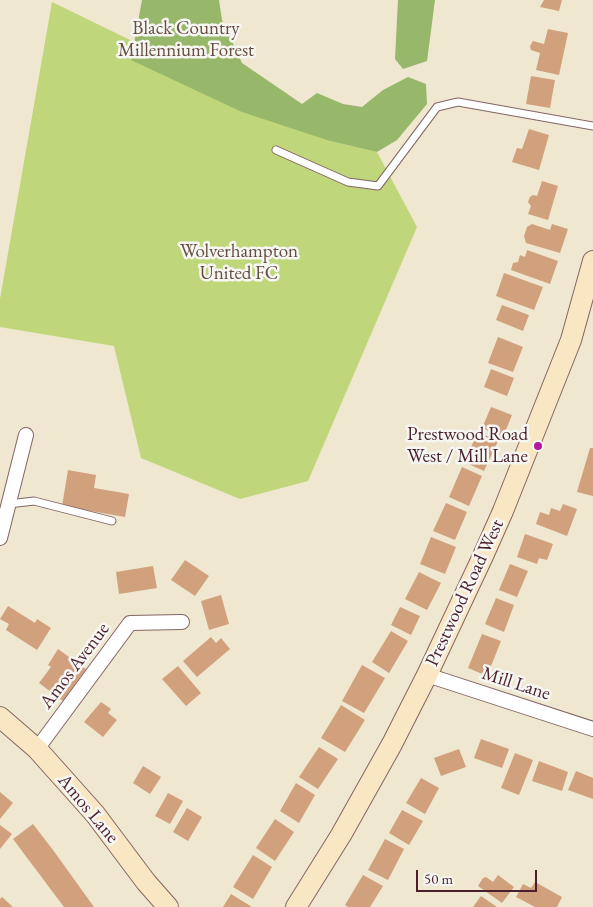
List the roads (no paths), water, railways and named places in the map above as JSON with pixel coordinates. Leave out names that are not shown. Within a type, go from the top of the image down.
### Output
[{"type":"street","name":"Prestwood Road West","points":[[296,907],[341,835],[392,744],[427,675],[503,511],[571,340],[593,261]]},
{"type":"street","points":[[0,538],[26,435]]},
{"type":"street","name":"Amos Avenue","points":[[37,749],[130,623],[182,622]]},
{"type":"street","name":"Mill Lane","points":[[427,675],[593,729]]},
{"type":"street","name":"Amos Lane","points":[[0,717],[37,749],[95,814],[146,882],[168,907]]},
{"type":"lane","points":[[276,150],[348,182],[378,186],[438,107],[458,102],[593,126]]},
{"type":"lane","points":[[9,504],[34,501],[112,521]]},
{"type":"place","name":"Prestwood Road West / Mill Lane","points":[[538,446]]},
{"type":"park label","name":"Black Country Millennium Forest","points":[[186,40]]},
{"type":"park label","name":"Wolverhampton United FC","points":[[239,263]]}]
